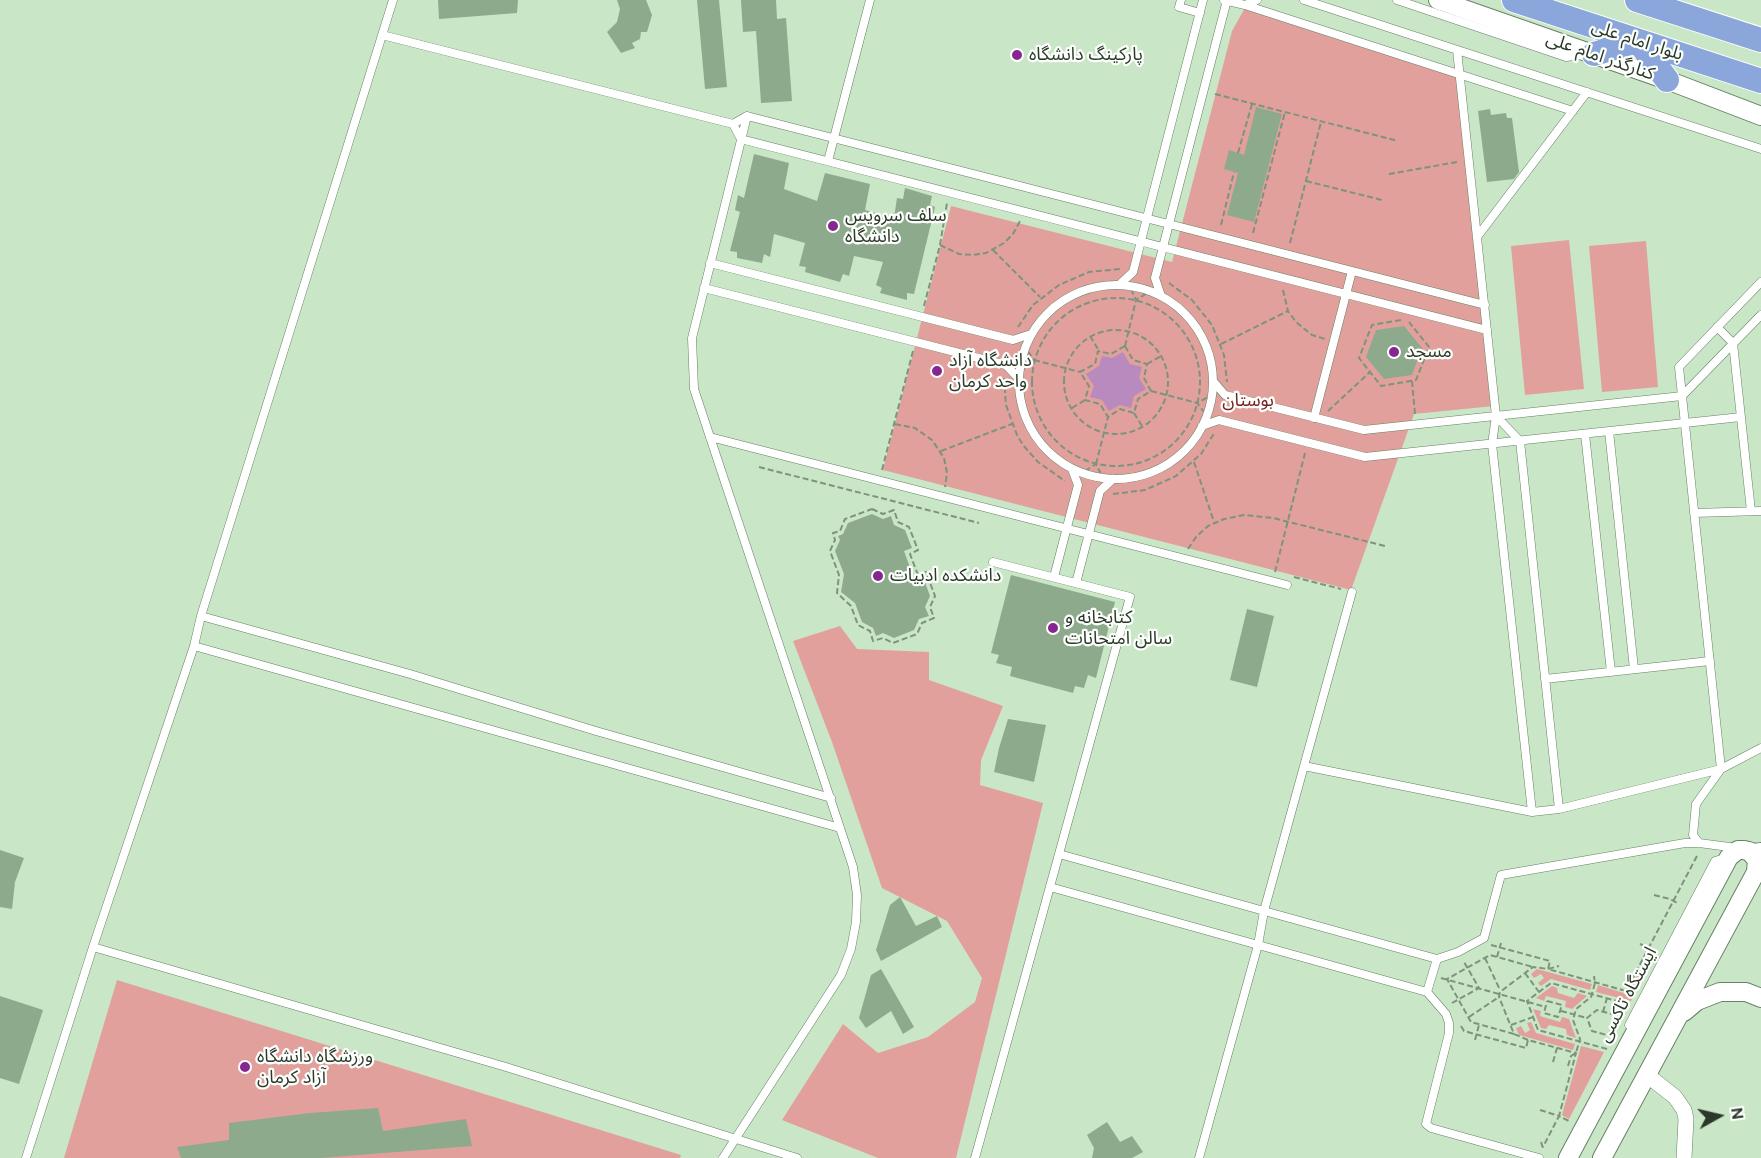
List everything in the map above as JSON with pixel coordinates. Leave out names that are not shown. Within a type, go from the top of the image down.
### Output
[{"type":"highway","name":"بلوار امام علی","points":[[1514,0],[1761,81]]},
{"type":"highway","points":[[1637,0],[1761,40]]},
{"type":"highway","points":[[1594,54],[1638,41],[1667,80]]},
{"type":"street","name":"کنارگذر امام علی","points":[[1438,0],[1667,80],[1761,116]]},
{"type":"street","points":[[1568,1158],[1746,853],[1754,855],[1757,860],[1756,872],[1602,1158]]},
{"type":"street","points":[[1678,1017],[1696,1001],[1720,992],[1746,992],[1761,998]]},
{"type":"street","points":[[1647,1075],[1675,1097],[1684,1110],[1686,1119],[1684,1158]]},
{"type":"lane","points":[[26,1158],[93,947],[194,646],[201,616],[393,0]]},
{"type":"lane","points":[[828,161],[870,0]]},
{"type":"lane","points":[[1181,0],[1179,7],[1200,13]]},
{"type":"lane","points":[[1128,282],[1133,272],[1203,0]]},
{"type":"lane","points":[[1154,289],[1225,0],[1573,111]]},
{"type":"lane","points":[[1245,5],[1257,0]]},
{"type":"lane","points":[[1304,0],[1761,149]]},
{"type":"lane","points":[[1397,0],[1566,57],[1594,54]]},
{"type":"lane","points":[[382,34],[733,124],[747,116],[1485,305]]},
{"type":"lane","points":[[1457,50],[1496,416],[1492,444],[1532,812]]},
{"type":"lane","points":[[1477,237],[1587,92]]},
{"type":"lane","points":[[723,1158],[841,975],[851,949],[856,922],[857,895],[853,867],[831,798],[694,389],[692,338],[747,116]]},
{"type":"lane","points":[[733,124],[741,139],[1487,330]]},
{"type":"lane","points":[[710,263],[1013,340],[1031,334]]},
{"type":"lane","points":[[1314,418],[1353,271]]},
{"type":"lane","points":[[1128,282],[1154,289],[1186,315],[1198,331],[1207,350],[1213,381],[1212,395],[1202,426],[1185,450],[1161,468],[1142,475],[1108,481],[1076,473],[1048,451],[1035,436],[1023,409],[1019,379],[1020,367],[1031,334],[1059,303],[1088,289],[1128,282]]},
{"type":"lane","points":[[1701,846],[1694,835],[1696,804],[1721,769],[1678,367],[1761,282]]},
{"type":"lane","points":[[704,288],[1006,365],[1019,379]]},
{"type":"lane","points":[[1213,381],[1225,395],[1364,430],[1682,396],[1761,315]]},
{"type":"lane","points":[[1717,327],[1733,343],[1751,512]]},
{"type":"lane","points":[[1496,416],[1520,441],[1559,809]]},
{"type":"lane","points":[[1202,426],[1219,420],[1365,457],[1741,417]]},
{"type":"lane","points":[[1609,431],[1634,669]]},
{"type":"lane","points":[[1585,434],[1611,672]]},
{"type":"lane","points":[[710,437],[1287,585]]},
{"type":"lane","points":[[1054,578],[1078,485],[1076,473]]},
{"type":"lane","points":[[1076,583],[1100,491],[1108,481]]},
{"type":"lane","points":[[1694,513],[1761,511]]},
{"type":"lane","points":[[975,1158],[1130,597],[993,562]]},
{"type":"lane","points":[[1199,1158],[1352,592]]},
{"type":"lane","points":[[201,616],[410,674],[596,731],[831,798]]},
{"type":"lane","points":[[194,646],[840,828]]},
{"type":"lane","points":[[1545,679],[1710,661]]},
{"type":"lane","points":[[1304,766],[1532,812],[1559,809],[1721,769],[1761,748]]},
{"type":"lane","points":[[1059,854],[1437,959],[1458,952],[1484,938],[1501,875],[1685,843],[1746,853]]},
{"type":"lane","points":[[1050,887],[1427,992],[1446,1007],[1449,1023],[1449,1033],[1426,1120],[1428,1126],[1539,1158]]},
{"type":"lane","points":[[93,947],[506,1066],[797,1158]]},
{"type":"lane","points":[[1427,992],[1437,959]]},
{"type":"path","points":[[1215,94],[1398,141]]},
{"type":"path","points":[[1238,153],[1252,104]]},
{"type":"path","points":[[1253,233],[1285,112]]},
{"type":"path","points":[[1290,243],[1321,122]]},
{"type":"path","points":[[1389,174],[1469,160]]},
{"type":"path","points":[[1221,225],[1234,172]]},
{"type":"path","points":[[1306,181],[1382,200]]},
{"type":"path","points":[[923,309],[940,245],[949,194]]},
{"type":"path","points":[[940,245],[952,252],[966,255],[993,250],[1013,234],[1022,216]]},
{"type":"path","points":[[993,250],[1041,298]]},
{"type":"path","points":[[1019,338],[1015,332],[1026,314],[1041,298],[1059,285],[1089,272],[1121,269],[1136,300],[1125,346],[1133,360],[1147,364],[1161,356]]},
{"type":"path","points":[[1136,300],[1166,281],[1192,300],[1212,325],[1221,344],[1226,365],[1227,387],[1221,390]]},
{"type":"path","points":[[1283,290],[1288,311],[1296,322],[1306,331],[1318,337],[1335,340]]},
{"type":"path","points":[[1112,297],[1136,300],[1168,316],[1190,344],[1198,367],[1197,402],[1181,434],[1154,457],[1143,462],[1120,466],[1096,464],[1064,448],[1041,420],[1036,408],[1032,384],[1034,360],[1043,338],[1050,329],[1058,320],[1078,306],[1112,297]]},
{"type":"path","points":[[1221,344],[1288,311]]},
{"type":"path","points":[[1401,320],[1372,325],[1359,358],[1381,386],[1416,380],[1429,347],[1409,322]]},
{"type":"path","points":[[1108,330],[1128,331],[1147,340],[1161,356],[1167,375],[1166,394],[1157,413],[1142,427],[1124,433],[1104,432],[1085,424],[1071,408],[1064,389],[1065,368],[1075,350],[1090,336],[1108,330]]},
{"type":"path","points":[[1080,372],[1095,364],[1098,351],[1090,336]]},
{"type":"path","points":[[1098,351],[1111,354],[1125,346]]},
{"type":"path","points":[[1025,347],[1034,360],[1080,372],[1089,386],[1085,400],[1071,408]]},
{"type":"path","points":[[875,496],[913,350]]},
{"type":"path","points":[[1020,367],[1034,360]]},
{"type":"path","points":[[1147,364],[1144,378],[1151,391]]},
{"type":"path","points":[[1011,370],[1004,374],[1006,405],[1012,424],[1023,445],[1047,470],[1066,482],[1076,473],[1096,464]]},
{"type":"path","points":[[1327,412],[1370,372]]},
{"type":"path","points":[[1412,381],[1415,415]]},
{"type":"path","points":[[1142,427],[1134,413],[1138,399],[1151,391],[1197,402],[1207,415]]},
{"type":"path","points":[[1197,402],[1212,395]]},
{"type":"path","points":[[1085,400],[1100,404],[1107,417],[1096,464],[1108,481],[1111,494],[1145,490],[1166,482],[1194,462],[1207,446],[1217,428],[1212,422]]},
{"type":"path","points":[[1327,412],[1329,402]]},
{"type":"path","points":[[1107,417],[1120,410],[1134,413]]},
{"type":"path","points":[[1327,412],[1335,414]]},
{"type":"path","points":[[894,424],[921,431],[932,440],[941,452],[946,473],[945,487]]},
{"type":"path","points":[[941,452],[1012,424]]},
{"type":"path","points":[[1275,572],[1306,451]]},
{"type":"path","points":[[1194,462],[1215,523]]},
{"type":"path","points":[[759,466],[979,523]]},
{"type":"path","points":[[872,509],[883,514],[894,510],[898,522],[909,527],[918,550],[910,554],[918,575],[926,572],[935,596],[930,607],[934,618],[922,622],[917,634],[893,643],[883,638],[873,641],[870,631],[858,626],[851,606],[837,593],[839,575],[830,551],[835,540],[833,533],[840,531],[845,519],[872,509]]},
{"type":"path","points":[[1187,549],[1196,537],[1215,523],[1244,515],[1273,518],[1385,546]]},
{"type":"path","points":[[1447,979],[1490,955],[1626,991],[1701,846]]},
{"type":"path","points":[[1654,895],[1683,906]]},
{"type":"path","points":[[1488,944],[1500,945],[1550,961],[1548,969]]},
{"type":"path","points":[[1640,944],[1659,952]]},
{"type":"path","points":[[1497,957],[1500,945]]},
{"type":"path","points":[[1458,952],[1479,988]]},
{"type":"path","points":[[1485,958],[1514,1034]]},
{"type":"path","points":[[1548,969],[1559,966]]},
{"type":"path","points":[[1468,1017],[1533,967]]},
{"type":"path","points":[[1437,984],[1441,970]]},
{"type":"path","points":[[1525,973],[1539,992]]},
{"type":"path","points":[[1541,1142],[1543,1148],[1559,1116],[1580,1038],[1573,1020],[1574,1015],[1576,1009],[1591,997],[1595,983],[1594,975]]},
{"type":"path","points":[[1439,977],[1546,1007]]},
{"type":"path","points":[[1447,979],[1471,1022],[1576,1053]]},
{"type":"path","points":[[1527,1001],[1551,983],[1631,1005],[1628,1011]]},
{"type":"path","points":[[1479,988],[1446,1007],[1464,1031],[1526,1048],[1528,1040]]},
{"type":"path","points":[[1604,1012],[1607,998]]},
{"type":"path","points":[[1527,1001],[1538,1030],[1608,1050],[1614,1037],[1592,1031],[1587,1018]]},
{"type":"path","points":[[1548,1001],[1562,1005],[1558,1017],[1544,1013],[1546,1007],[1548,1001]]},
{"type":"path","points":[[1560,1011],[1587,1018],[1598,1010],[1624,1017]]},
{"type":"path","points":[[1609,1036],[1615,1015]]},
{"type":"path","points":[[1511,1025],[1533,1017]]},
{"type":"path","points":[[1474,1040],[1479,1024]]},
{"type":"path","points":[[1518,1052],[1519,1046]]},
{"type":"path","points":[[1553,1062],[1557,1048]]},
{"type":"path","points":[[1568,1066],[1571,1056],[1576,1053]]},
{"type":"path","points":[[1540,1110],[1570,1122]]},
{"type":"green space","name":"بوستان","points":[[1246,6],[1459,76],[1494,406],[1414,414],[1351,590],[883,470],[951,206],[1172,262],[1232,31]]},
{"type":"green space","points":[[1569,240],[1584,389],[1525,395],[1511,246]]},
{"type":"green space","points":[[1646,241],[1658,387],[1602,392],[1589,246]]},
{"type":"green space","points":[[840,626],[857,649],[929,652],[929,680],[1003,706],[981,760],[980,785],[1043,803],[956,1158],[878,1158],[782,1120],[843,1024],[878,1053],[928,1037],[975,1002],[982,978],[947,921],[882,888],[832,742],[793,641]]},
{"type":"green space","points":[[1650,950],[1656,953],[1631,1001],[1596,992],[1598,985],[1627,994]]},
{"type":"green space","points":[[1537,969],[1592,984],[1590,990],[1551,979],[1541,986],[1538,983],[1544,978],[1541,974],[1534,978],[1531,974]]},
{"type":"green space","name":"ورزشگاه دانشگاه آزاد کرمان","points":[[117,980],[681,1155],[680,1158],[64,1158]]},
{"type":"green space","points":[[1552,986],[1557,988],[1558,993],[1574,998],[1578,993],[1587,996],[1572,1009],[1565,1007],[1566,1001],[1546,996],[1544,1001],[1536,998]]},
{"type":"green space","points":[[1533,1009],[1541,1011],[1540,1016],[1560,1022],[1562,1017],[1569,1019],[1576,1038],[1567,1035],[1566,1029],[1549,1025],[1546,1029],[1541,1028]]},
{"type":"green space","points":[[1531,1022],[1536,1033],[1575,1044],[1573,1050],[1519,1035],[1516,1028],[1521,1026],[1525,1033],[1530,1030],[1527,1023]]},
{"type":"green space","points":[[1581,1046],[1604,1052],[1569,1119],[1562,1115]]},
{"type":"shaded area","points":[[1123,352],[1130,364],[1142,367],[1139,378],[1146,389],[1134,396],[1131,408],[1120,405],[1109,411],[1102,400],[1090,397],[1094,386],[1086,374],[1099,366],[1102,356],[1112,358]]},
{"type":"building","points":[[438,0],[518,0],[517,13],[439,19]]},
{"type":"building","points":[[617,0],[646,0],[652,15],[647,32],[641,32],[640,39],[632,43],[635,48],[621,53],[607,32],[617,22],[620,9]]},
{"type":"building","points":[[697,0],[719,0],[727,87],[705,89]]},
{"type":"building","points":[[741,0],[776,0],[777,19],[786,18],[792,101],[761,103],[756,31],[743,32]]},
{"type":"building","points":[[1256,107],[1282,114],[1254,222],[1227,215],[1238,173],[1224,169],[1229,150],[1244,155]]},
{"type":"building","points":[[1490,109],[1491,115],[1506,113],[1507,118],[1512,118],[1519,172],[1514,179],[1487,182],[1478,111]]},
{"type":"building","name":"سلف سرویس دانشگاه","points":[[754,154],[789,163],[784,189],[817,201],[825,173],[870,184],[865,210],[894,218],[897,198],[903,199],[905,188],[932,196],[930,205],[935,207],[914,294],[907,293],[907,300],[880,293],[882,288],[876,285],[883,262],[854,256],[849,276],[843,274],[840,282],[805,272],[806,267],[799,266],[805,243],[774,234],[770,257],[764,254],[762,263],[737,258],[737,252],[730,251],[740,212],[735,210],[738,195],[744,198]]},
{"type":"building","name":"مسجد","points":[[1404,326],[1422,348],[1412,375],[1384,379],[1366,357],[1376,330]]},
{"type":"building","name":"دانشکده ادبیات","points":[[872,514],[883,519],[891,516],[894,525],[905,530],[912,548],[904,551],[915,581],[923,577],[930,596],[925,607],[929,616],[919,619],[914,630],[894,638],[883,633],[876,636],[873,628],[862,622],[855,603],[841,592],[844,574],[835,551],[840,540],[838,536],[843,534],[848,523]]},
{"type":"building","name":"کتابخانه و سالن امتحانات","points":[[1011,575],[1115,602],[1096,678],[1088,675],[1084,688],[1075,686],[1073,693],[1010,676],[1012,667],[996,663],[999,655],[991,653]]},
{"type":"building","points":[[1247,609],[1274,616],[1257,687],[1230,680]]},
{"type":"building","points":[[1008,719],[1046,725],[1034,782],[994,772]]},
{"type":"building","points":[[0,850],[24,858],[15,882],[12,909],[0,907]]},
{"type":"building","points":[[900,897],[916,926],[937,916],[942,927],[881,961],[876,950],[890,905]]},
{"type":"building","points":[[881,969],[914,1027],[903,1034],[891,1011],[866,1028],[859,1018],[871,975]]},
{"type":"building","points":[[0,996],[43,1010],[19,1084],[0,1078]]},
{"type":"building","points":[[378,1108],[383,1131],[466,1119],[472,1146],[321,1158],[181,1158],[177,1147],[229,1140],[229,1123],[310,1113]]},
{"type":"building","points":[[1107,1122],[1120,1142],[1132,1136],[1143,1152],[1132,1158],[1092,1158],[1094,1148],[1087,1135]]},
{"type":"place","name":"پارکینگ دانشگاه","points":[[1017,55]]},
{"type":"place","name":"سلف سرویس دانشگاه","points":[[833,226]]},
{"type":"place","name":"مسجد","points":[[1394,352]]},
{"type":"place","name":"دانشگاه آزاد واحد کرمان","points":[[937,371]]},
{"type":"place","name":"دانشکده ادبیات","points":[[878,576]]},
{"type":"place","name":"کتابخانه و سالن امتحانات","points":[[1053,628]]},
{"type":"place","name":"ورزشگاه دانشگاه آزاد کرمان","points":[[245,1067]]}]
